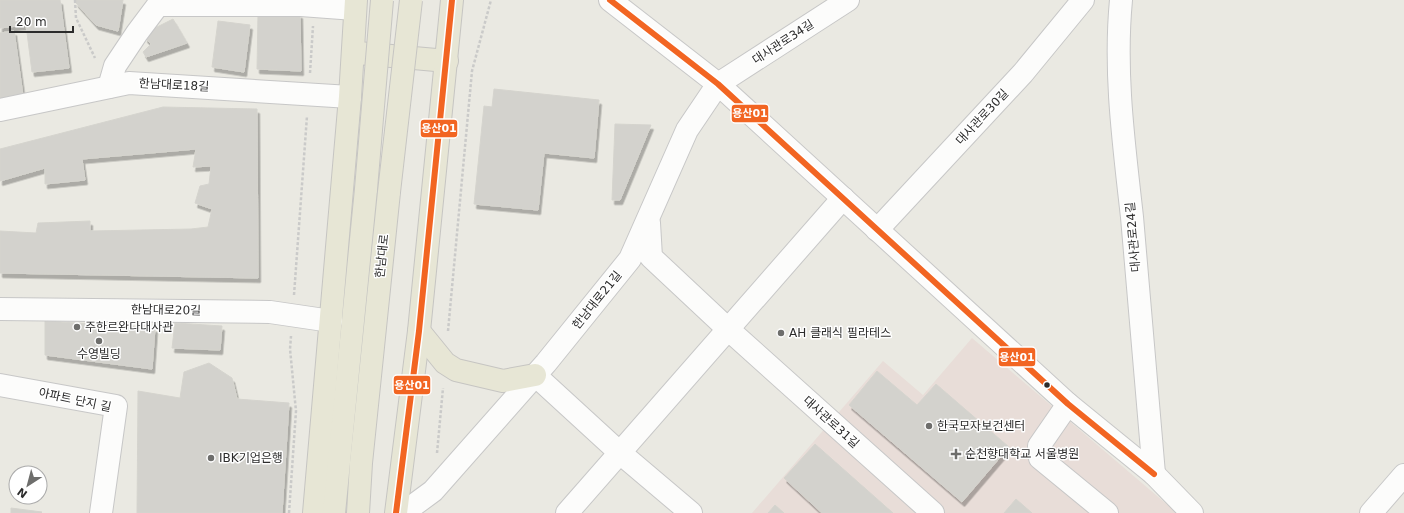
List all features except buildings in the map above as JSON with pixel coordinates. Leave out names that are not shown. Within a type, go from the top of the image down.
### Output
[{"type":"main road","name":"한남대로","points":[[334,513],[366,189],[382,0]]},
{"type":"main road","name":"한남대로","points":[[358,513],[361,463],[389,192],[412,0]]},
{"type":"main road","points":[[396,513],[419,331],[452,0]]},
{"type":"main road","points":[[314,513],[350,97],[356,5]]},
{"type":"main road","points":[[352,52],[447,61]]},
{"type":"main road","points":[[419,331],[445,363],[456,370],[503,381],[535,375]]},
{"type":"street","points":[[610,0],[718,84],[1068,404],[1154,474],[1192,513]]},
{"type":"street","name":"대사관로34길","points":[[718,84],[848,0]]},
{"type":"street","name":"대사관로30길","points":[[877,230],[1023,73],[1083,0]]},
{"type":"street","name":"대사관로24길","points":[[1121,0],[1119,20],[1120,114],[1132,218],[1154,474]]},
{"type":"street","points":[[109,87],[115,66],[158,5],[356,5]]},
{"type":"street","name":"한남대로18길","points":[[0,110],[129,83],[350,97]]},
{"type":"street","name":"한남대로21길","points":[[403,513],[434,491],[535,375],[630,259],[649,220],[687,130],[718,84]]},
{"type":"street","points":[[567,513],[619,452],[729,330],[843,198]]},
{"type":"street","name":"한남대로21길","points":[[649,220],[650,256],[729,330]]},
{"type":"street","name":"한남대로20길","points":[[0,309],[270,312],[331,321]]},
{"type":"street","name":"대사관로31길","points":[[729,330],[933,513]]},
{"type":"street","points":[[535,375],[619,452],[691,513]]},
{"type":"street","name":"아파트 단지 길","points":[[0,385],[116,406],[102,513]]},
{"type":"street","points":[[1068,404],[1039,446],[1040,458],[1107,513]]},
{"type":"street","points":[[1370,513],[1404,475]]},
{"type":"path","points":[[75,0],[76,18],[109,87]]},
{"type":"path","points":[[438,449],[472,71],[491,0]]},
{"type":"path","points":[[289,513],[296,411],[290,348],[315,6]]},
{"type":"shaded area","name":"순천향대학교 서울병원","points":[[972,338],[1177,513],[752,513],[883,361],[923,395]]},
{"type":"transit line","name":"용산01","points":[[396,513],[419,331],[452,0]]},
{"type":"transit line","name":"용산01","points":[[610,0],[718,84],[1068,404],[1154,474]]},
{"type":"place","name":"주한르완다대사관","points":[[77,327]]},
{"type":"place","name":"AH 클래식 필라테스","points":[[781,333]]},
{"type":"place","name":"수영빌딩","points":[[99,341]]},
{"type":"place","name":"한국모자보건센터","points":[[929,426]]},
{"type":"place","name":"순천향대학교 서울병원","points":[[956,454]]},
{"type":"place","name":"IBK기업은행","points":[[211,458]]}]
